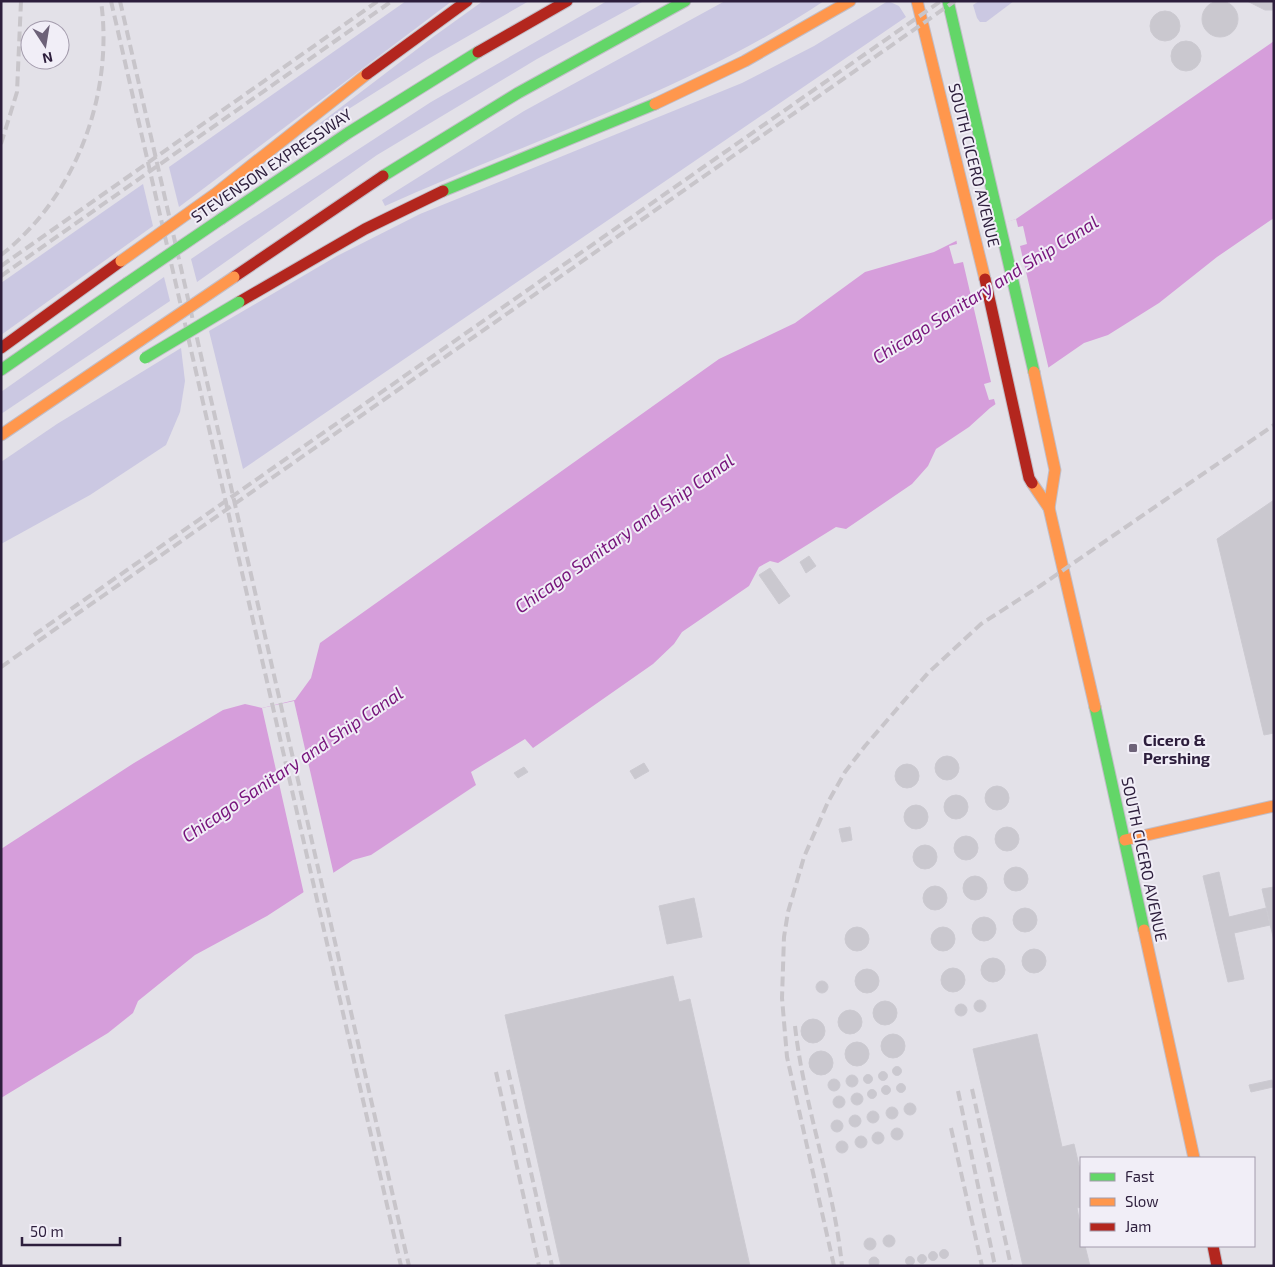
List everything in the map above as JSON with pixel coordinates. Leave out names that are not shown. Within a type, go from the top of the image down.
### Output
[{"type":"main road","points":[[1,348],[215,194],[401,47],[467,1]]},
{"type":"main road","name":"STEVENSON EXPRESSWAY","points":[[1,370],[349,131],[415,89],[567,1]]},
{"type":"main road","points":[[1,435],[365,188],[462,126],[548,75],[685,1]]},
{"type":"main road","points":[[95,370],[136,360],[355,233],[487,171],[680,93],[750,58],[850,1]]},
{"type":"main road","name":"SOUTH CICERO AVENUE","points":[[917,1],[974,229],[1029,478],[1049,508],[1125,840],[1194,1157]]},
{"type":"main road","name":"SOUTH CICERO AVENUE","points":[[948,1],[1001,223],[1055,470],[1049,508]]},
{"type":"main road","points":[[1125,840],[1274,806]]},
{"type":"main road","points":[[1213,1247],[1217,1266]]},
{"type":"shaded area","points":[[406,1],[452,1],[179,207],[169,167]]},
{"type":"shaded area","points":[[483,1],[529,1],[428,59],[320,127],[319,124]]},
{"type":"shaded area","points":[[607,1],[644,1],[537,59],[377,155],[197,282],[191,259],[431,102]]},
{"type":"shaded area","points":[[725,1],[824,1],[772,33],[719,62],[664,88],[385,206],[382,200],[524,111]]},
{"type":"shaded area","points":[[888,1],[899,6],[906,17],[243,469],[209,331],[337,256],[420,214],[742,83],[814,46]]},
{"type":"shaded area","points":[[979,1],[1014,1],[986,22],[980,22],[973,5]]},
{"type":"shaded area","points":[[143,184],[153,226],[1,335],[1,283]]},
{"type":"shaded area","points":[[164,277],[170,301],[1,414],[1,392]]},
{"type":"shaded area","points":[[181,348],[185,381],[180,412],[166,445],[90,495],[1,544],[1,462],[57,424]]},
{"type":"water","name":"Chicago Sanitary and Ship Canal","points":[[1274,41],[1274,218],[1217,257],[1159,303],[1108,335],[1084,343],[990,408],[969,427],[936,449],[928,466],[912,484],[846,529],[836,527],[778,563],[770,561],[759,567],[749,586],[682,632],[674,644],[653,664],[533,748],[525,739],[471,772],[476,785],[371,855],[353,860],[267,916],[195,955],[138,1001],[133,1013],[108,1033],[1,1098],[1,849],[134,763],[223,710],[245,704],[262,708],[295,700],[311,678],[320,643],[719,359],[795,323],[865,272],[934,252],[962,238],[1016,219]],"holes":[[[301,789],[314,796],[315,810],[304,819],[290,815],[286,801],[296,790]]]},
{"type":"pier","points":[[1016,219],[1018,227],[1023,226],[1027,244],[1020,246],[1049,370],[996,406],[994,399],[989,400],[984,384],[991,382],[963,262],[954,264],[949,246],[957,244],[956,238]]},
{"type":"pier","points":[[294,701],[334,875],[304,894],[262,708]],"holes":[[[301,792],[309,794],[313,801],[310,813],[303,816],[292,813],[289,806],[293,795]]]},
{"type":"building","points":[[1220,1],[1227,2],[1233,6],[1237,12],[1237,26],[1233,32],[1227,36],[1220,37],[1213,36],[1207,32],[1203,26],[1202,19],[1203,12],[1207,6],[1213,2]]},
{"type":"building","points":[[1247,1],[1274,1],[1274,10],[1265,10]]},
{"type":"building","points":[[1165,11],[1176,15],[1180,26],[1176,37],[1165,41],[1154,37],[1150,26],[1154,15]]},
{"type":"building","points":[[1186,41],[1197,45],[1201,56],[1197,67],[1186,71],[1175,67],[1171,56],[1175,45]]},
{"type":"building","points":[[1274,500],[1274,733],[1264,735],[1217,539]]},
{"type":"building","points":[[809,556],[816,566],[806,573],[800,562]]},
{"type":"building","points":[[770,568],[790,596],[779,604],[759,575]]},
{"type":"building","points":[[947,756],[952,757],[958,763],[958,773],[952,779],[947,780],[942,779],[936,773],[935,768],[936,763],[942,757]]},
{"type":"building","points":[[644,763],[649,771],[635,779],[630,771]]},
{"type":"building","points":[[907,764],[912,765],[918,771],[918,781],[912,787],[907,788],[902,787],[896,781],[895,776],[896,771],[902,765]]},
{"type":"building","points":[[524,767],[528,772],[518,778],[514,773]]},
{"type":"building","points":[[997,786],[1006,789],[1009,798],[1006,807],[997,810],[988,807],[985,798],[988,789]]},
{"type":"building","points":[[956,795],[961,796],[967,802],[967,812],[961,818],[956,819],[951,818],[945,812],[944,807],[945,802],[951,796]]},
{"type":"building","points":[[916,805],[921,806],[927,812],[927,822],[921,828],[916,829],[911,828],[905,822],[904,817],[905,812],[911,806]]},
{"type":"building","points":[[850,827],[852,840],[842,842],[839,829]]},
{"type":"building","points":[[1007,827],[1012,828],[1018,834],[1018,844],[1012,850],[1007,851],[1002,850],[996,844],[995,839],[996,834],[1002,828]]},
{"type":"building","points":[[966,836],[971,837],[977,843],[977,853],[971,859],[966,860],[961,859],[955,853],[954,848],[955,843],[961,837]]},
{"type":"building","points":[[925,845],[930,846],[936,852],[936,862],[930,868],[925,869],[920,868],[914,862],[913,857],[914,852],[920,846]]},
{"type":"building","points":[[1016,867],[1021,868],[1027,874],[1027,884],[1021,890],[1016,891],[1011,890],[1005,884],[1004,879],[1005,874],[1011,868]]},
{"type":"building","points":[[1219,872],[1229,917],[1266,908],[1270,925],[1234,933],[1244,979],[1228,982],[1203,876]]},
{"type":"building","points":[[975,876],[980,877],[986,883],[986,893],[980,899],[975,900],[970,899],[964,893],[963,888],[964,883],[970,877]]},
{"type":"building","points":[[935,886],[940,887],[946,893],[946,903],[940,909],[935,910],[930,909],[924,903],[923,898],[924,893],[930,887]]},
{"type":"building","points":[[1274,887],[1274,941],[1262,889]]},
{"type":"building","points":[[694,898],[702,937],[667,944],[659,906]]},
{"type":"building","points":[[1025,908],[1030,909],[1036,915],[1036,925],[1030,931],[1025,932],[1020,931],[1014,925],[1013,920],[1014,915],[1020,909]]},
{"type":"building","points":[[984,917],[989,918],[995,924],[995,934],[989,940],[984,941],[979,940],[973,934],[972,929],[973,924],[979,918]]},
{"type":"building","points":[[857,927],[862,928],[868,934],[868,944],[862,950],[857,951],[852,950],[846,944],[845,939],[846,934],[852,928]]},
{"type":"building","points":[[943,927],[948,928],[954,934],[954,944],[948,950],[943,951],[938,950],[932,944],[931,939],[932,934],[938,928]]},
{"type":"building","points":[[1034,949],[1039,950],[1045,956],[1045,966],[1039,972],[1034,973],[1029,972],[1023,966],[1022,961],[1023,956],[1029,950]]},
{"type":"building","points":[[993,958],[998,959],[1004,965],[1004,975],[998,981],[993,982],[988,981],[982,975],[981,970],[982,965],[988,959]]},
{"type":"building","points":[[953,968],[958,969],[964,975],[964,985],[958,991],[953,992],[948,991],[942,985],[941,980],[942,975],[948,969]]},
{"type":"building","points":[[867,969],[876,972],[879,981],[876,990],[867,993],[858,990],[855,981],[858,972]]},
{"type":"building","points":[[673,976],[679,1002],[690,999],[750,1266],[561,1266],[505,1015]]},
{"type":"building","points":[[820,981],[824,981],[828,987],[824,993],[820,993],[816,989],[816,985]]},
{"type":"building","points":[[978,1000],[982,1000],[986,1006],[982,1012],[978,1012],[974,1008],[974,1004]]},
{"type":"building","points":[[885,1001],[890,1002],[896,1008],[896,1018],[890,1024],[885,1025],[880,1024],[874,1018],[873,1013],[874,1008],[880,1002]]},
{"type":"building","points":[[959,1004],[963,1004],[967,1010],[963,1016],[959,1016],[955,1012],[955,1008]]},
{"type":"building","points":[[850,1010],[855,1011],[861,1017],[861,1027],[855,1033],[850,1034],[845,1033],[839,1027],[838,1022],[839,1017],[845,1011]]},
{"type":"building","points":[[813,1019],[818,1020],[824,1026],[824,1036],[818,1042],[813,1043],[808,1042],[802,1036],[801,1031],[802,1026],[808,1020]]},
{"type":"building","points":[[893,1034],[898,1035],[904,1041],[904,1051],[898,1057],[893,1058],[888,1057],[882,1051],[881,1046],[882,1041],[888,1035]]},
{"type":"building","points":[[1037,1034],[1062,1147],[1074,1144],[1080,1170],[1080,1207],[1077,1208],[1080,1224],[1080,1247],[1085,1247],[1090,1266],[1023,1266],[973,1049]]},
{"type":"building","points":[[857,1042],[862,1043],[868,1049],[868,1059],[862,1065],[857,1066],[852,1065],[846,1059],[845,1054],[846,1049],[852,1043]]},
{"type":"building","points":[[821,1051],[826,1052],[832,1058],[832,1068],[826,1074],[821,1075],[816,1074],[810,1068],[809,1063],[810,1058],[816,1052]]},
{"type":"building","points":[[897,1066],[902,1071],[897,1076],[892,1071]]},
{"type":"building","points":[[883,1071],[888,1076],[883,1081],[878,1076]]},
{"type":"building","points":[[868,1074],[873,1079],[868,1084],[863,1079]]},
{"type":"building","points":[[850,1075],[854,1075],[858,1081],[854,1087],[850,1087],[846,1083],[846,1079]]},
{"type":"building","points":[[832,1079],[836,1079],[840,1085],[836,1091],[832,1091],[828,1087],[828,1083]]},
{"type":"building","points":[[1272,1080],[1273,1087],[1251,1092],[1249,1085]]},
{"type":"building","points":[[901,1083],[906,1088],[901,1093],[896,1088]]},
{"type":"building","points":[[886,1085],[891,1090],[886,1095],[881,1090]]},
{"type":"building","points":[[872,1089],[877,1094],[872,1099],[867,1094]]},
{"type":"building","points":[[855,1093],[859,1093],[863,1099],[859,1105],[855,1105],[851,1101],[851,1097]]},
{"type":"building","points":[[837,1096],[841,1096],[845,1102],[841,1108],[837,1108],[833,1104],[833,1100]]},
{"type":"building","points":[[908,1103],[912,1103],[916,1109],[912,1115],[908,1115],[904,1111],[904,1107]]},
{"type":"building","points":[[890,1107],[894,1107],[898,1113],[894,1119],[890,1119],[886,1115],[886,1111]]},
{"type":"building","points":[[871,1111],[875,1111],[879,1117],[875,1123],[871,1123],[867,1119],[867,1115]]},
{"type":"building","points":[[853,1115],[857,1115],[861,1121],[857,1127],[853,1127],[849,1123],[849,1119]]},
{"type":"building","points":[[835,1120],[839,1120],[843,1126],[839,1132],[835,1132],[831,1128],[831,1124]]},
{"type":"building","points":[[895,1128],[899,1128],[903,1134],[899,1140],[895,1140],[891,1136],[891,1132]]},
{"type":"building","points":[[876,1132],[880,1132],[884,1138],[880,1144],[876,1144],[872,1140],[872,1136]]},
{"type":"building","points":[[859,1136],[863,1136],[867,1142],[863,1148],[859,1148],[855,1144],[855,1140]]},
{"type":"building","points":[[840,1141],[844,1141],[848,1147],[844,1153],[840,1153],[836,1149],[836,1145]]},
{"type":"building","points":[[887,1235],[891,1235],[895,1241],[891,1247],[887,1247],[883,1243],[883,1239]]},
{"type":"building","points":[[868,1238],[872,1238],[876,1244],[872,1250],[868,1250],[864,1246],[864,1242]]},
{"type":"building","points":[[944,1249],[949,1254],[944,1259],[939,1254]]},
{"type":"building","points":[[933,1251],[938,1256],[933,1261],[928,1256]]},
{"type":"building","points":[[922,1254],[927,1259],[922,1264],[917,1259]]},
{"type":"building","points":[[910,1256],[915,1261],[910,1266],[905,1261]]},
{"type":"building","points":[[872,1257],[876,1257],[879,1262],[878,1266],[872,1267],[869,1264],[869,1260]]},
{"type":"railway","points":[[1,144],[17,92],[21,1]]},
{"type":"railway","points":[[1,255],[27,231],[50,204],[69,174],[84,141],[95,107],[101,72],[104,36],[101,1]]},
{"type":"railway","points":[[111,1],[401,1266]]},
{"type":"railway","points":[[120,1],[409,1266]]},
{"type":"railway","points":[[1,266],[378,1]]},
{"type":"railway","points":[[1,276],[392,1]]},
{"type":"railway","points":[[34,635],[941,1]]},
{"type":"railway","points":[[1,667],[955,1]]},
{"type":"railway","points":[[834,1266],[787,1057],[782,998],[784,937],[788,912],[804,857],[828,802],[845,772],[865,746],[928,673],[981,624],[1040,586],[1274,425]]},
{"type":"railway","points":[[795,1026],[805,1086],[833,1206],[842,1266]]},
{"type":"railway","points":[[508,1070],[552,1266]]},
{"type":"railway","points":[[496,1072],[539,1266]]},
{"type":"railway","points":[[972,1089],[1011,1266]]},
{"type":"railway","points":[[958,1091],[995,1266]]},
{"type":"railway","points":[[951,1128],[982,1266]]},
{"type":"traffic: fast","points":[[383,176],[518,93],[685,1]]},
{"type":"traffic: fast","points":[[948,1],[1034,372]]},
{"type":"traffic: fast","points":[[221,219],[348,133],[478,52]]},
{"type":"traffic: fast","points":[[443,191],[655,104]]},
{"type":"traffic: fast","points":[[127,283],[221,219]]},
{"type":"traffic: fast","points":[[1,370],[127,283]]},
{"type":"traffic: fast","points":[[145,358],[239,302]]},
{"type":"traffic: fast","points":[[1095,707],[1144,930]]},
{"type":"traffic: slow","points":[[655,104],[745,61],[850,1]]},
{"type":"traffic: slow","points":[[917,1],[985,279]]},
{"type":"traffic: slow","points":[[215,194],[367,74]]},
{"type":"traffic: slow","points":[[121,261],[215,194]]},
{"type":"traffic: slow","points":[[141,340],[234,277]]},
{"type":"traffic: slow","points":[[1,435],[141,340]]},
{"type":"traffic: slow","points":[[1034,372],[1055,470],[1049,508]]},
{"type":"traffic: slow","points":[[1032,483],[1049,508],[1095,707]]},
{"type":"traffic: slow","points":[[1125,840],[1274,806]]},
{"type":"traffic: slow","points":[[1144,930],[1194,1157]]},
{"type":"traffic: jam","points":[[367,74],[467,1]]},
{"type":"traffic: jam","points":[[478,52],[567,1]]},
{"type":"traffic: jam","points":[[234,277],[383,176]]},
{"type":"traffic: jam","points":[[239,302],[365,229],[443,191]]},
{"type":"traffic: jam","points":[[1,348],[121,261]]},
{"type":"traffic: jam","points":[[985,279],[1029,478],[1032,483]]},
{"type":"traffic: jam","points":[[1213,1247],[1217,1266]]},
{"type":"place","name":"Cicero & Pershing","points":[[1133,748]]}]
